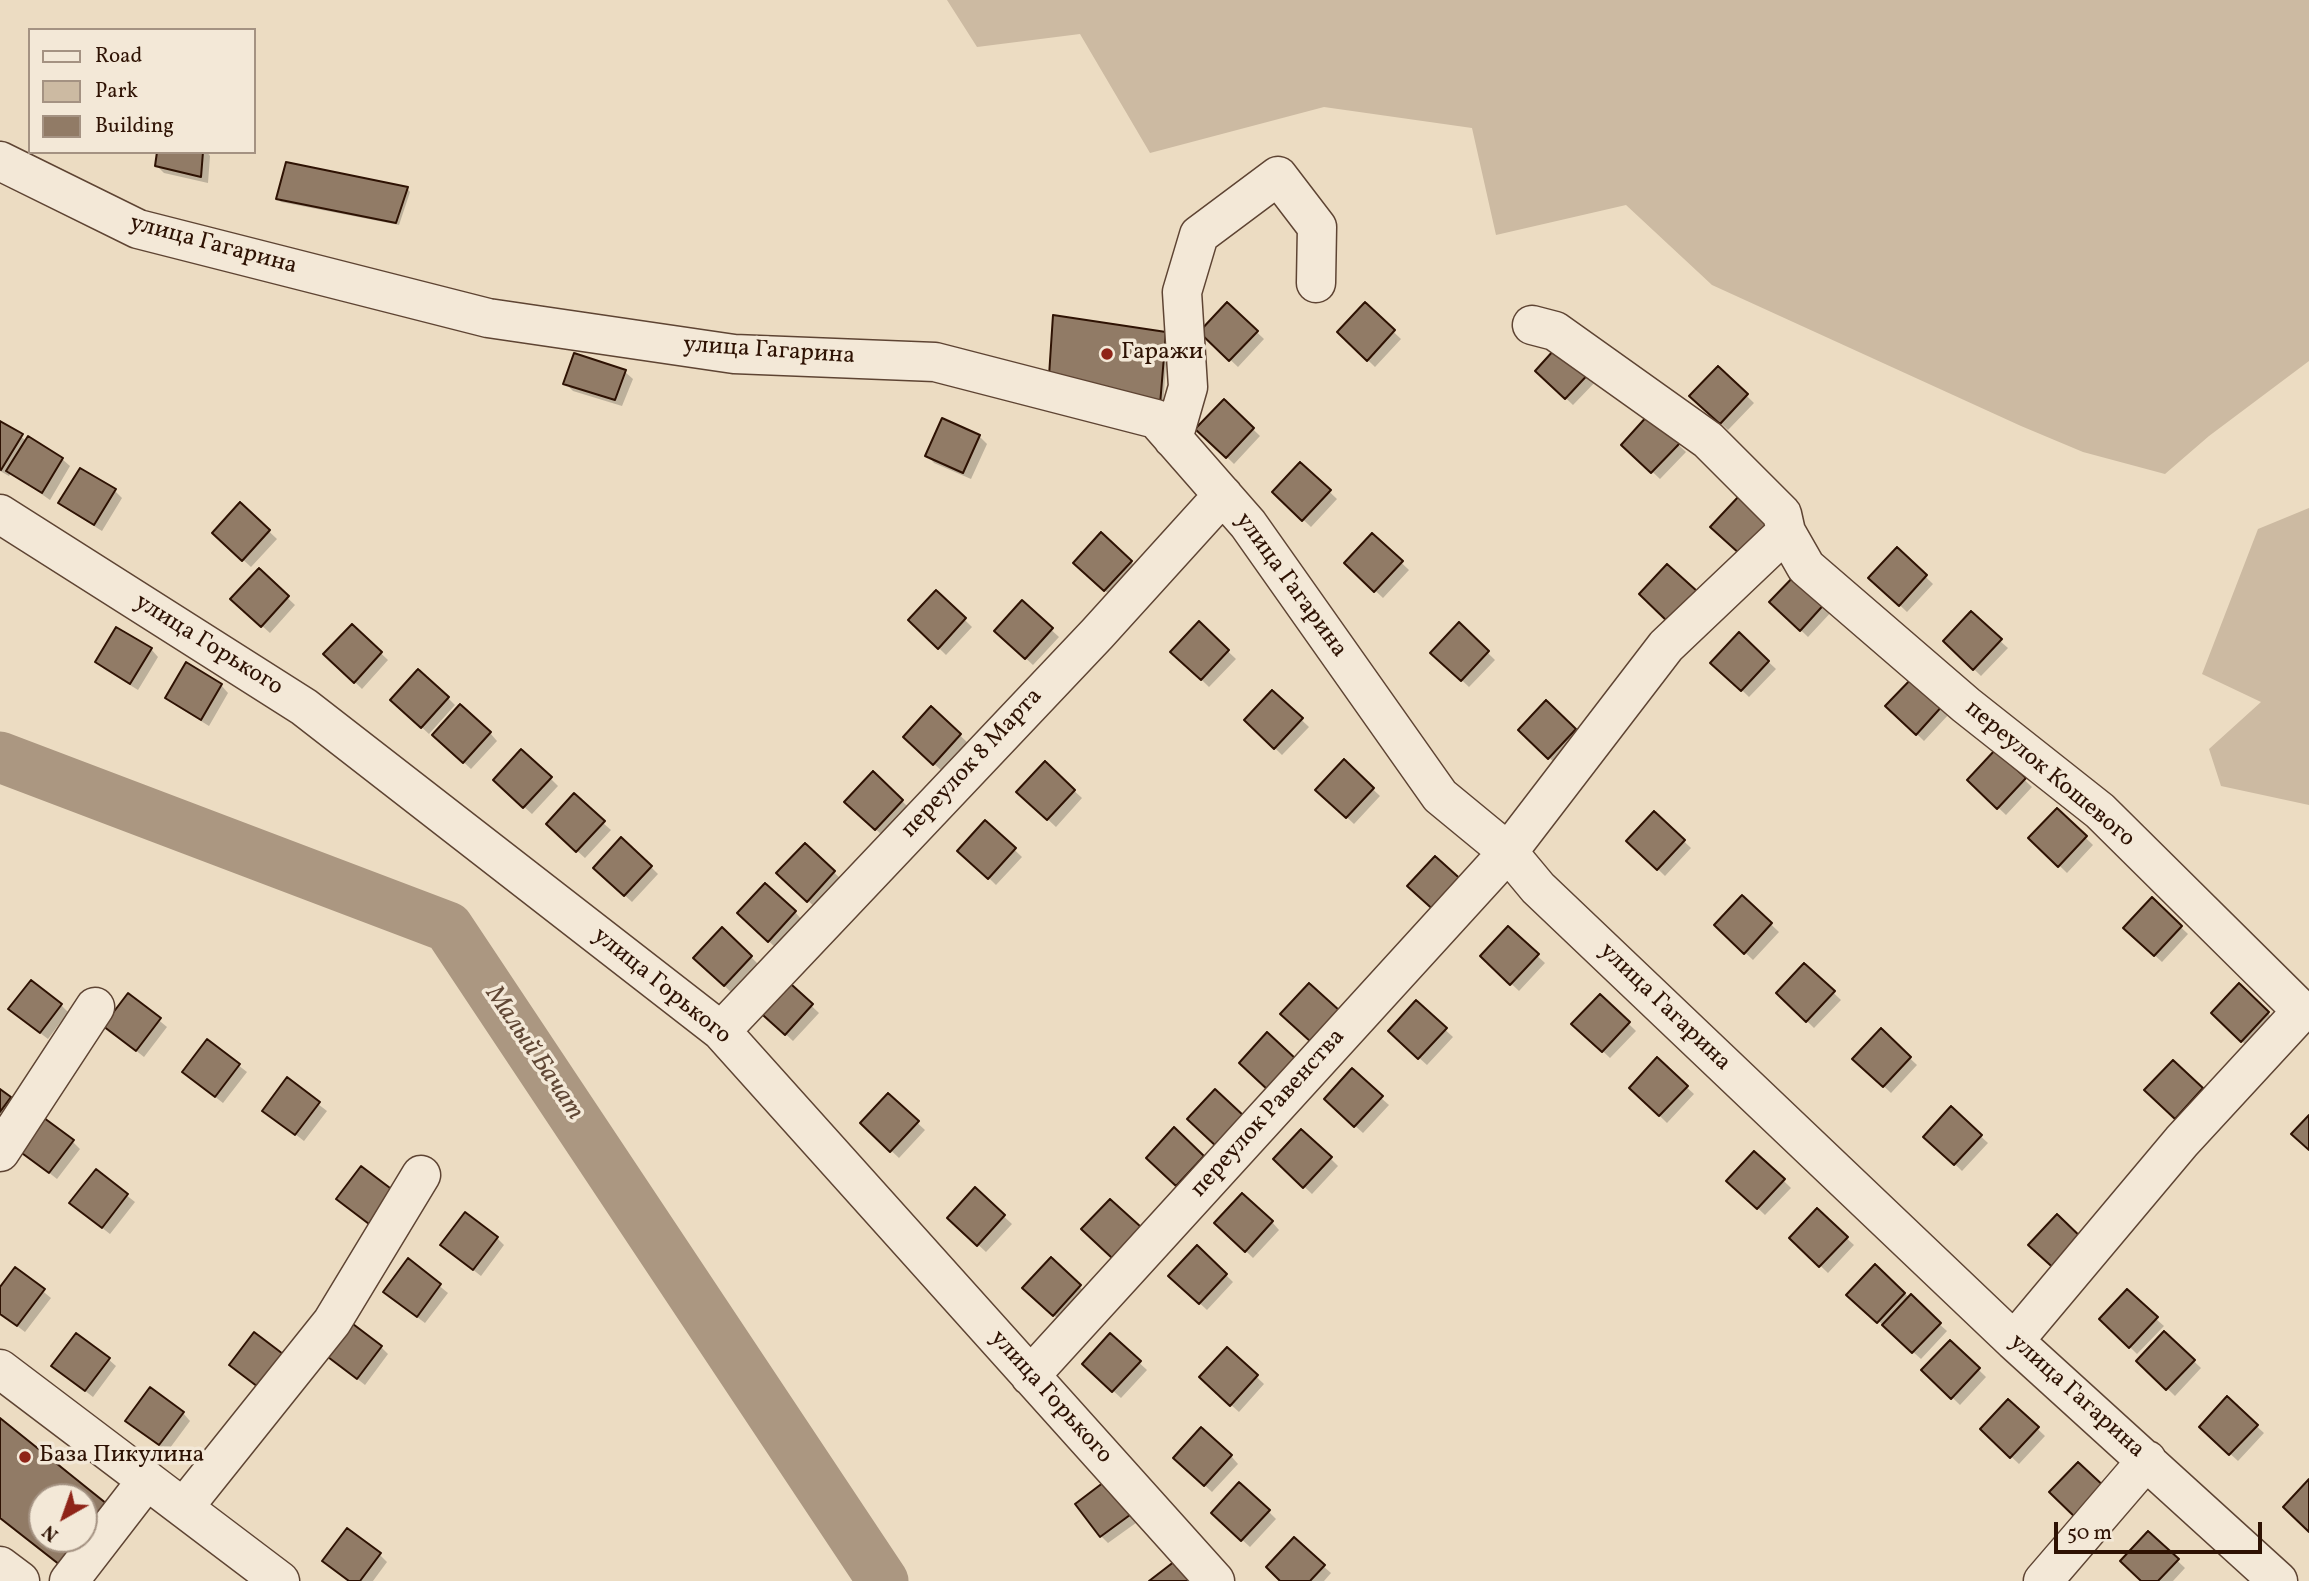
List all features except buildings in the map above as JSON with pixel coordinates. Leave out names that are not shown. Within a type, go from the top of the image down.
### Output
[{"type":"street","name":"улица Гагарина","points":[[0,161],[138,229],[488,318],[734,354],[935,362],[1156,419],[1248,524],[1440,796],[1508,852],[1538,888],[2014,1341],[2278,1581]]},
{"type":"street","points":[[1173,439],[1188,387],[1182,292],[1199,235],[1278,176],[1317,227],[1316,284]]},
{"type":"street","points":[[1508,852],[1666,646],[1786,533],[1782,514],[1708,440],[1555,331],[1532,326]]},
{"type":"street","name":"переулок 8 Марта","points":[[721,1031],[1087,644],[1223,495]]},
{"type":"street","name":"улица Горького","points":[[0,514],[304,707],[721,1031],[1215,1581]]},
{"type":"street","name":"переулок Кошевого","points":[[1786,533],[1806,567],[1966,705],[2100,811],[2302,1011],[2182,1141],[2014,1341]]},
{"type":"street","name":"переулок Равенства","points":[[1030,1376],[1508,852]]},
{"type":"street","points":[[0,1152],[95,1007]]},
{"type":"street","points":[[184,1507],[332,1322],[421,1175]]},
{"type":"street","points":[[0,1369],[184,1507],[257,1574]]},
{"type":"street","points":[[2043,1581],[2147,1460]]},
{"type":"street","points":[[69,1581],[148,1480]]},
{"type":"street","points":[[0,1566],[20,1581]]},
{"type":"green space","points":[[947,0],[2309,0],[2309,361],[2209,436],[2165,474],[2083,452],[1712,285],[1626,205],[1496,235],[1472,128],[1324,107],[1150,153],[1080,34],[977,47]]},
{"type":"green space","points":[[2309,508],[2309,805],[2221,786],[2209,749],[2261,702],[2202,674],[2258,529]]},
{"type":"waterway","name":"Малый Бачат","points":[[0,757],[448,927],[883,1581]]},
{"type":"place","name":"Гаражи","points":[[1107,354]]},
{"type":"place","name":"База Пикулина","points":[[25,1457]]}]
